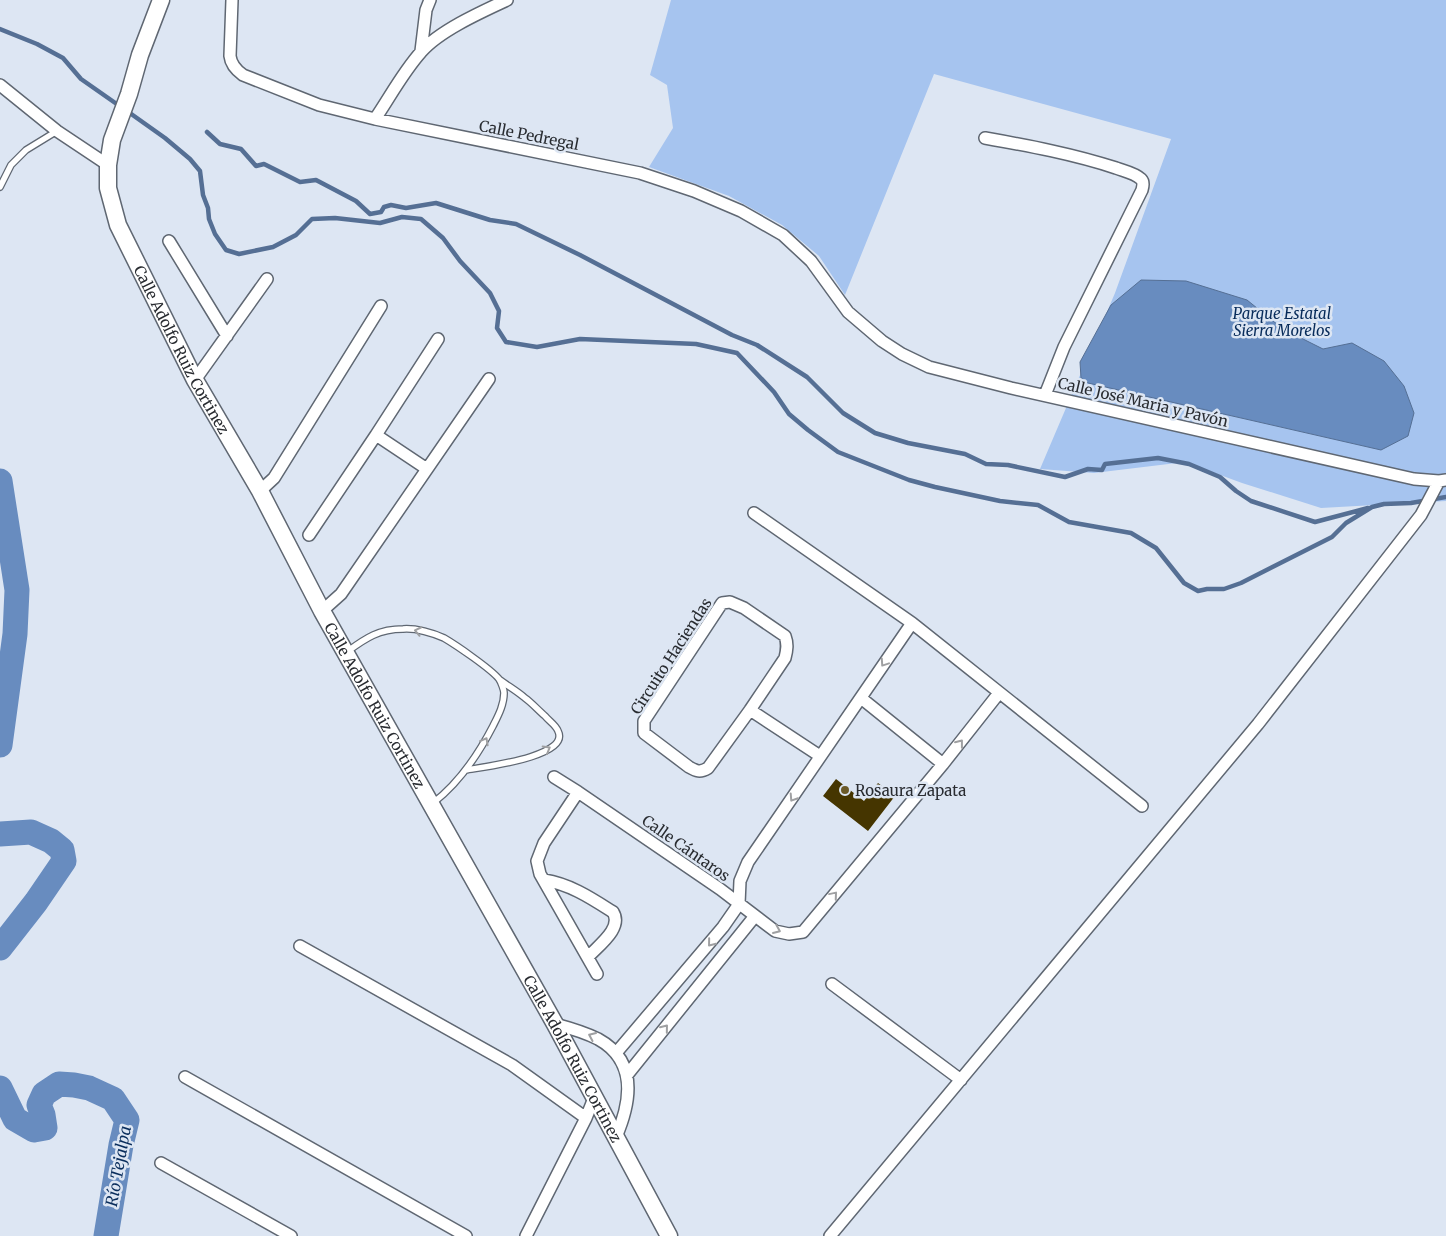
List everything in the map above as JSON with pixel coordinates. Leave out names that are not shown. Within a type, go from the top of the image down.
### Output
[{"type":"main road","name":"Calle Adolfo Ruiz Cortinez","points":[[161,0],[140,55],[129,94],[112,140],[108,165],[108,188],[118,225],[195,380],[260,491],[322,611],[555,1024],[670,1236]]},
{"type":"street","name":"Calle Pedregal","points":[[232,0],[230,56],[231,62],[237,71],[243,75],[319,105],[375,120],[640,173],[694,191],[741,211],[783,235],[811,261],[848,312]]},
{"type":"street","points":[[421,51],[426,10],[430,0]]},
{"type":"street","points":[[375,120],[410,65],[434,39],[507,0]]},
{"type":"street","points":[[0,85],[57,131],[108,165]]},
{"type":"street","points":[[985,138],[1064,153],[1098,162],[1132,173],[1140,178],[1143,183],[1142,190],[1064,346],[1045,395]]},
{"type":"street","points":[[169,241],[227,336]]},
{"type":"street","points":[[195,380],[267,279]]},
{"type":"street","points":[[260,491],[274,478],[381,306]]},
{"type":"street","name":"Calle José Maria y Pavón","points":[[848,312],[882,341],[902,354],[929,367],[1414,479],[1443,480]]},
{"type":"street","points":[[308,535],[438,339]]},
{"type":"street","points":[[322,611],[341,594],[489,379]]},
{"type":"street","points":[[376,434],[427,469]]},
{"type":"street","points":[[830,1236],[1258,724],[1421,515],[1443,480]]},
{"type":"street","points":[[754,513],[912,623],[1142,806]]},
{"type":"street","name":"Circuito Haciendas","points":[[730,602],[744,608],[785,636],[787,643],[785,658],[750,710],[708,768],[702,771],[689,767],[644,733],[646,716],[722,603],[730,602]]},
{"type":"street","points":[[616,1053],[710,944],[739,904],[740,881],[748,862],[912,623]]},
{"type":"street","points":[[861,698],[943,764],[999,693]]},
{"type":"street","points":[[750,710],[820,756]]},
{"type":"street","name":"Calle Cántaros","points":[[554,777],[739,904],[775,931],[789,934],[803,932],[943,764]]},
{"type":"street","points":[[578,792],[544,844],[537,861],[544,880],[597,974]]},
{"type":"street","points":[[544,880],[558,882],[581,892],[613,912],[616,916],[617,922],[614,929],[588,957]]},
{"type":"street","points":[[627,1075],[754,916]]},
{"type":"street","points":[[300,946],[512,1065],[586,1118]]},
{"type":"street","points":[[832,984],[961,1080]]},
{"type":"street","points":[[555,1024],[595,1037],[616,1053],[623,1064],[627,1075],[628,1100],[624,1118],[616,1137]]},
{"type":"street","points":[[186,1077],[466,1236]]},
{"type":"street","points":[[526,1236],[586,1118],[594,1098]]},
{"type":"street","points":[[161,1163],[291,1236]]},
{"type":"lane","points":[[0,187],[11,165],[26,150],[57,131]]},
{"type":"lane","points":[[346,652],[370,636],[388,630],[404,628],[443,638],[526,698],[559,731],[560,738],[553,747],[545,752],[530,757],[466,770]]},
{"type":"lane","points":[[432,805],[446,793],[466,770],[485,743],[502,709],[504,693],[500,680]]},
{"type":"green space","name":"Parque Estatal Sierra Morelos","points":[[671,0],[1446,0],[1446,501],[1321,508],[1242,483],[1185,462],[1094,473],[1040,469],[1115,293],[1171,139],[934,74],[845,295],[819,256],[782,225],[729,196],[649,167],[673,128],[667,85],[650,75]]},
{"type":"shaded area","points":[[1141,280],[1186,281],[1247,300],[1283,329],[1323,349],[1352,343],[1384,361],[1404,386],[1414,413],[1408,436],[1381,450],[1088,383],[1081,378],[1080,362],[1111,305]]},
{"type":"building","points":[[836,779],[864,801],[878,783],[895,796],[868,831],[823,796]]},
{"type":"waterway","points":[[0,29],[37,44],[63,58],[81,79],[121,107]]},
{"type":"waterway","points":[[127,111],[165,138],[190,159],[200,171],[209,219],[215,234],[226,250],[239,254],[273,247],[296,235],[312,219],[335,218],[380,223],[402,217],[421,219],[443,238],[460,261],[490,293],[499,311],[497,328],[506,342],[537,347],[580,339],[696,344],[737,353],[774,392],[789,414],[838,452],[909,480],[1000,501],[1038,505],[1069,522],[1131,533],[1156,548],[1184,583],[1198,591],[1224,589],[1241,583],[1332,537],[1346,523],[1372,507],[1446,497]]},
{"type":"waterway","points":[[207,132],[220,144],[241,149],[256,166],[264,164],[300,182],[316,180],[356,201],[370,214],[381,212],[384,207],[391,205],[406,208],[436,203],[490,220],[516,224],[580,255],[732,335],[757,345],[807,377],[843,413],[875,433],[908,443],[965,454],[986,464],[1008,465],[1065,477],[1088,469],[1102,470],[1105,464],[1158,458],[1189,464],[1220,477],[1251,501],[1315,522],[1368,508]]},
{"type":"waterway","name":"Río Tejalpa","points":[[0,481],[17,590],[15,634],[0,745]]},
{"type":"waterway","name":"Río Tejalpa","points":[[0,834],[31,832],[51,841],[62,850],[64,861],[36,902],[0,948]]},
{"type":"waterway","name":"Río Tejalpa","points":[[0,1088],[15,1119],[34,1130],[45,1128],[39,1105],[44,1094],[59,1084],[89,1088],[113,1099],[127,1120],[106,1236]]},
{"type":"place","name":"Rosaura Zapata","points":[[845,790]]}]
